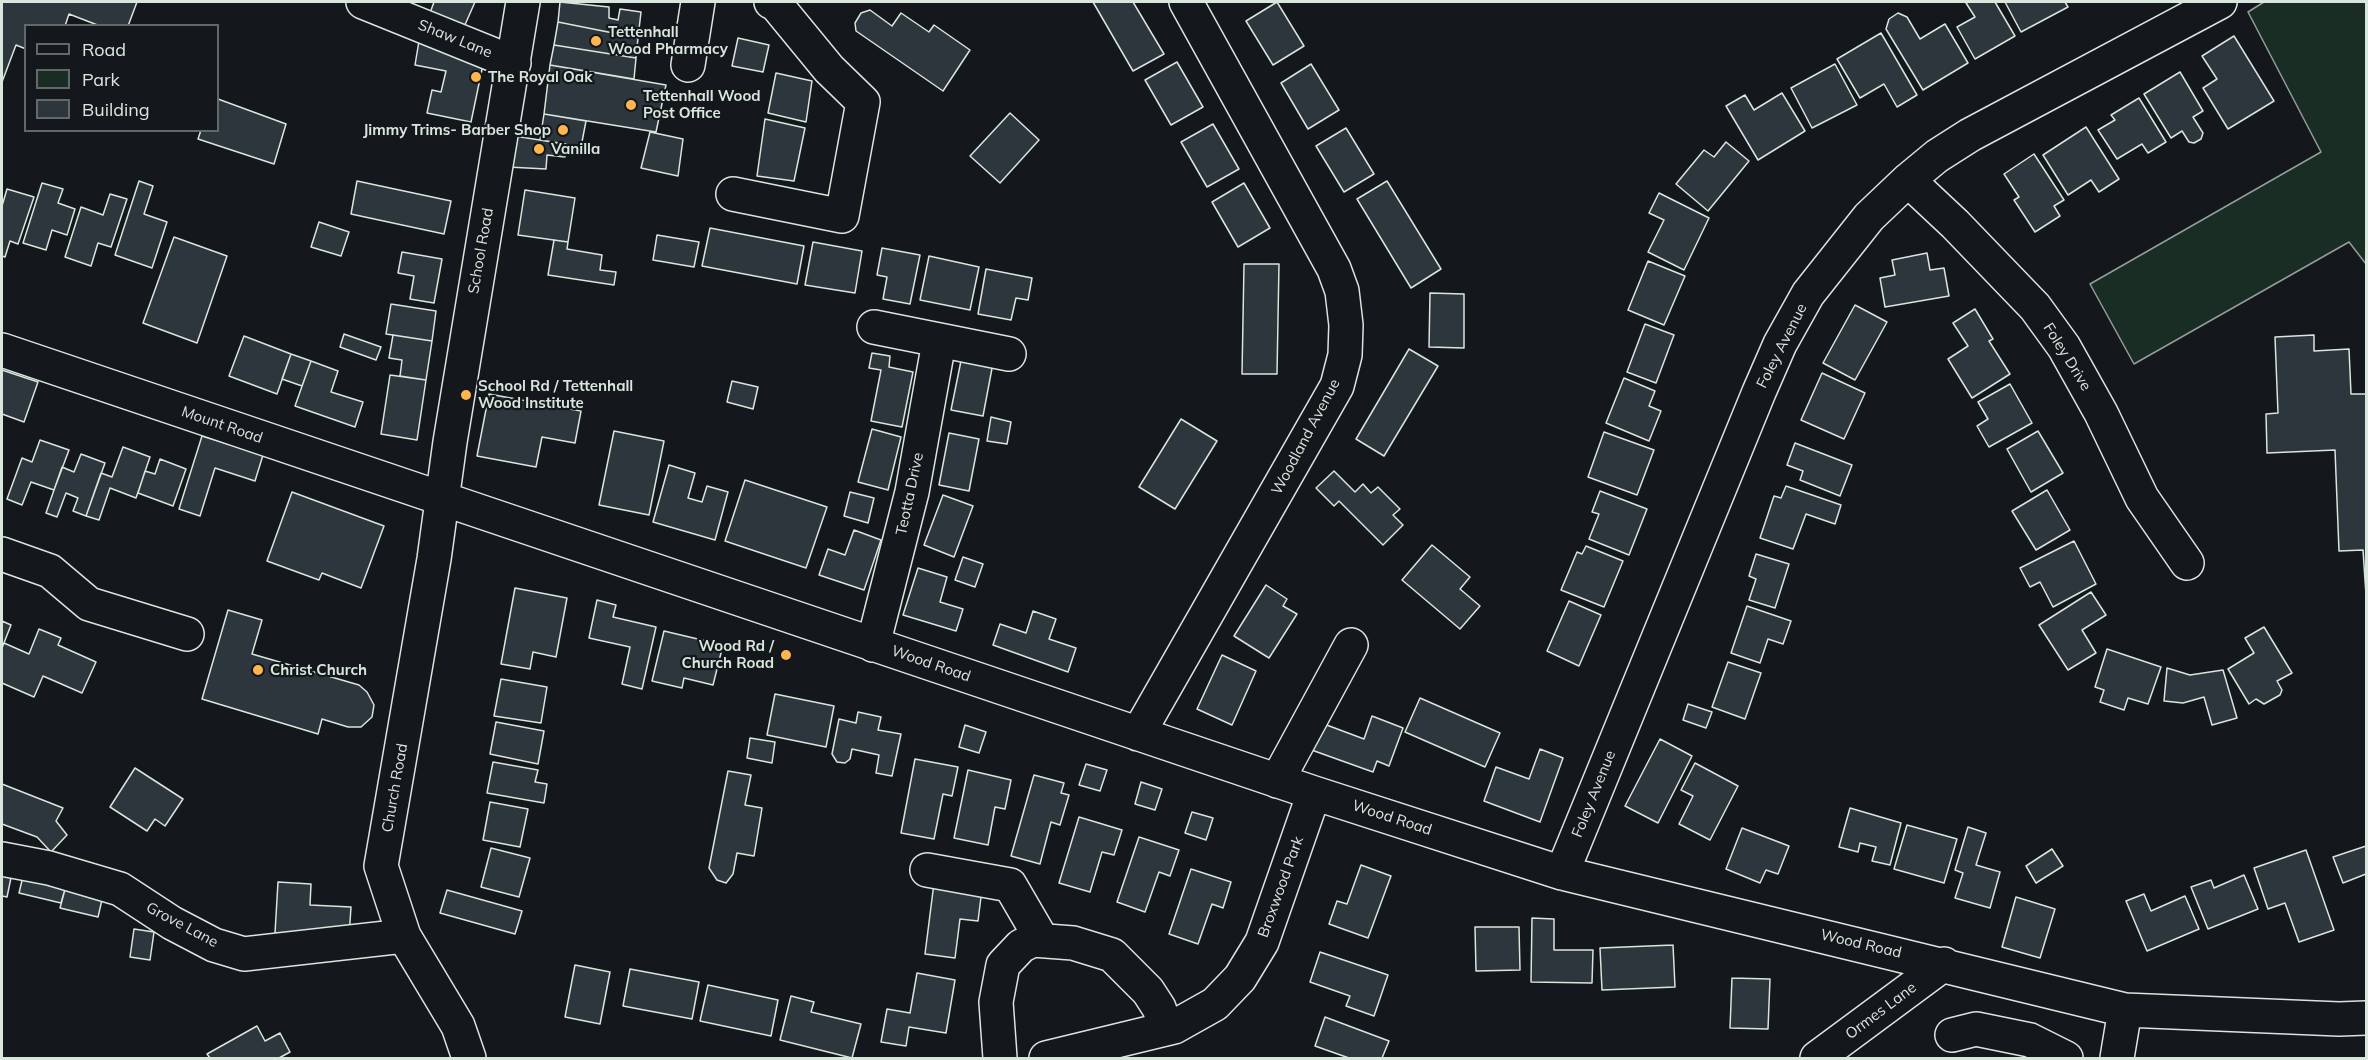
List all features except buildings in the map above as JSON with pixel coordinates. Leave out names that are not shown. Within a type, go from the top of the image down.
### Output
[{"type":"street","name":"Shaw Lane","points":[[363,2],[514,63]]},
{"type":"street","name":"School Road","points":[[443,500],[457,397],[523,2]]},
{"type":"street","points":[[688,65],[698,2]]},
{"type":"street","points":[[733,194],[842,216],[863,102],[829,69],[774,2],[771,2]]},
{"type":"street","name":"Woodland Avenue","points":[[1138,734],[1337,386],[1345,355],[1346,325],[1342,291],[1334,269],[1186,2]]},
{"type":"street","name":"Foley Avenue","points":[[1562,873],[1780,344],[1808,294],[1869,217],[1937,156],[1970,135],[2220,2]]},
{"type":"street","name":"Foley Drive","points":[[1908,180],[1955,224],[2035,307],[2064,347],[2101,413],[2142,498],[2187,563]]},
{"type":"street","points":[[874,327],[939,342],[1009,354]]},
{"type":"street","name":"Teotta Drive","points":[[873,645],[912,492],[939,342]]},
{"type":"street","name":"Mount Road","points":[[2,350],[443,500]]},
{"type":"street","name":"Wood Road","points":[[443,500],[1277,781],[1562,873],[1944,964],[2125,1010],[2339,1019],[2367,1018]]},
{"type":"street","name":"Church Road","points":[[443,500],[381,866],[404,936],[458,1026],[470,1059]]},
{"type":"street","points":[[2,554],[50,571],[89,604],[187,634]]},
{"type":"street","points":[[1277,781],[1351,645]]},
{"type":"street","name":"Broxwood Park","points":[[1046,1059],[1174,1027],[1215,1004],[1240,978],[1262,942],[1314,793]]},
{"type":"street","name":"Grove Lane","points":[[2,859],[49,868],[120,889],[172,923],[214,945],[244,954],[404,936]]},
{"type":"street","points":[[927,870],[1010,885],[1042,940]]},
{"type":"street","points":[[1000,1059],[996,1002],[1003,965],[1021,946],[1033,940],[1073,943],[1112,955],[1149,991],[1159,1008],[1166,1029]]},
{"type":"street","name":"Ormes Lane","points":[[1817,1059],[1944,964]]},
{"type":"street","points":[[2117,1059],[2125,1010]]},
{"type":"street","points":[[1952,1035],[1976,1029],[2030,1040],[2066,1059]]},
{"type":"green space","points":[[2264,2],[2366,2],[2366,264],[2349,242],[2134,364],[2090,284],[2321,152],[2248,12]]},
{"type":"place","name":"Tettenhall Wood Pharmacy","points":[[596,41]]},
{"type":"place","name":"The Royal Oak","points":[[476,77]]},
{"type":"place","name":"Tettenhall Wood Post Office","points":[[631,105]]},
{"type":"place","name":"Jimmy Trims- Barber Shop","points":[[563,130]]},
{"type":"place","name":"Vanilla","points":[[539,149]]},
{"type":"place","name":"School Rd / Tettenhall Wood Institute","points":[[466,395]]},
{"type":"place","name":"Wood Rd / Church Road","points":[[786,655]]},
{"type":"place","name":"Christ Church","points":[[258,670]]}]
